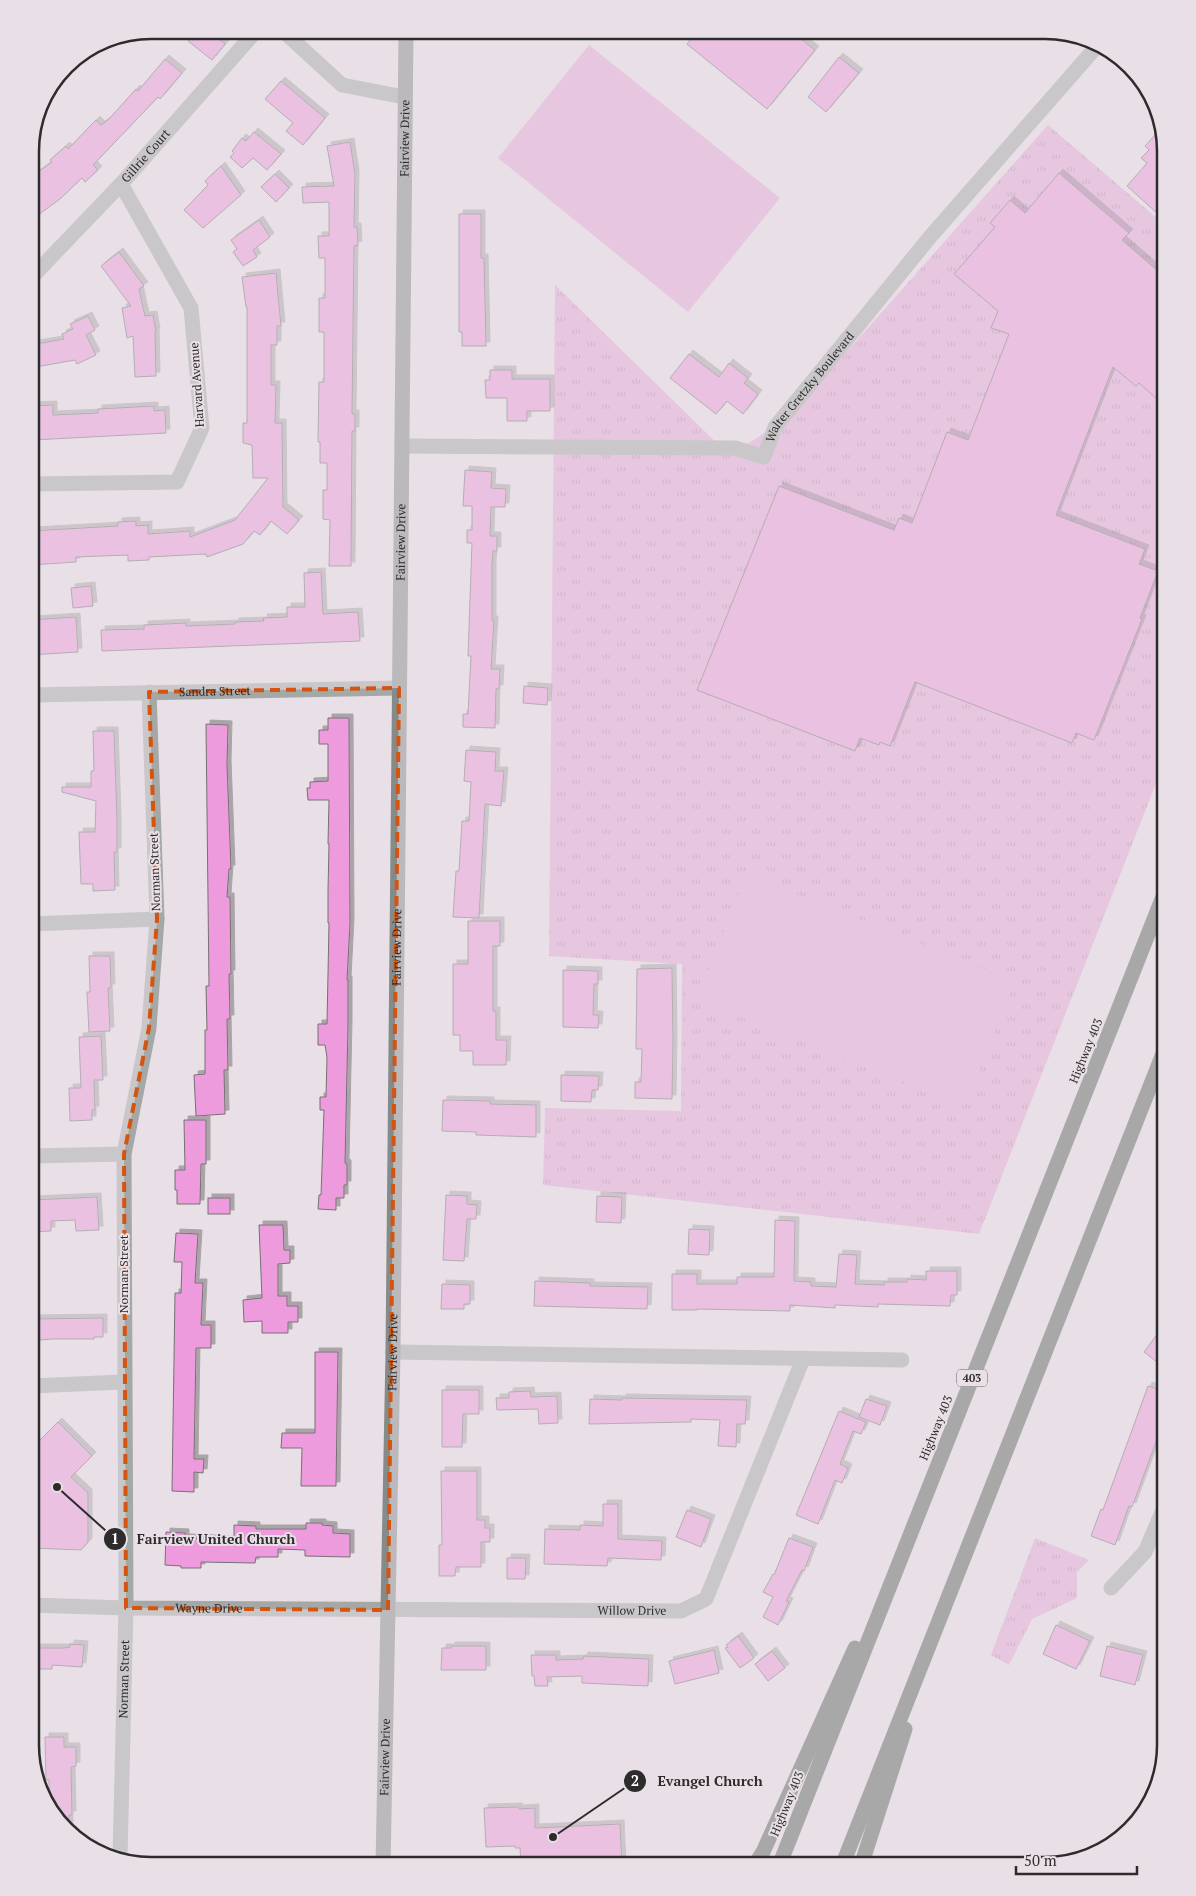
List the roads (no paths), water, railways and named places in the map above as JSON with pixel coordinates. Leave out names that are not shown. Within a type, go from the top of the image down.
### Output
[{"type":"highway","name":"Highway 403","points":[[783,1857],[1157,912]]},
{"type":"highway","points":[[846,1857],[1157,1069]]},
{"type":"highway","points":[[759,1857],[853,1651],[891,1583]]},
{"type":"highway","points":[[865,1857],[906,1725],[918,1671]]},
{"type":"main road","name":"Fairview Drive","points":[[383,1857],[393,1352],[406,39]]},
{"type":"street","name":"Gillrie Court","points":[[39,270],[121,184],[249,39]]},
{"type":"street","points":[[292,39],[342,85],[404,97]]},
{"type":"street","name":"Walter Gretzky Boulevard","points":[[402,446],[735,448],[764,457],[775,427],[930,237],[1094,50]]},
{"type":"street","name":"Harvard Avenue","points":[[39,484],[177,482],[202,428],[191,308],[121,184]]},
{"type":"street","name":"Sandra Street","points":[[39,695],[399,688]]},
{"type":"street","name":"Norman Street","points":[[120,1852],[126,1608],[124,1154],[150,1028],[157,919],[149,692]]},
{"type":"street","points":[[39,924],[157,919]]},
{"type":"street","points":[[39,1156],[124,1154]]},
{"type":"street","points":[[393,1352],[902,1360]]},
{"type":"street","name":"Willow Drive","points":[[388,1610],[681,1611],[706,1599],[803,1359]]},
{"type":"street","points":[[39,1386],[124,1382]]},
{"type":"street","points":[[1111,1588],[1145,1552],[1157,1524]]},
{"type":"street","name":"Wayne Drive","points":[[39,1605],[126,1608],[388,1610]]},
{"type":"place","name":"Fairview United Church","points":[[57,1487]]},
{"type":"place","name":"Evangel Church","points":[[553,1837]]}]
